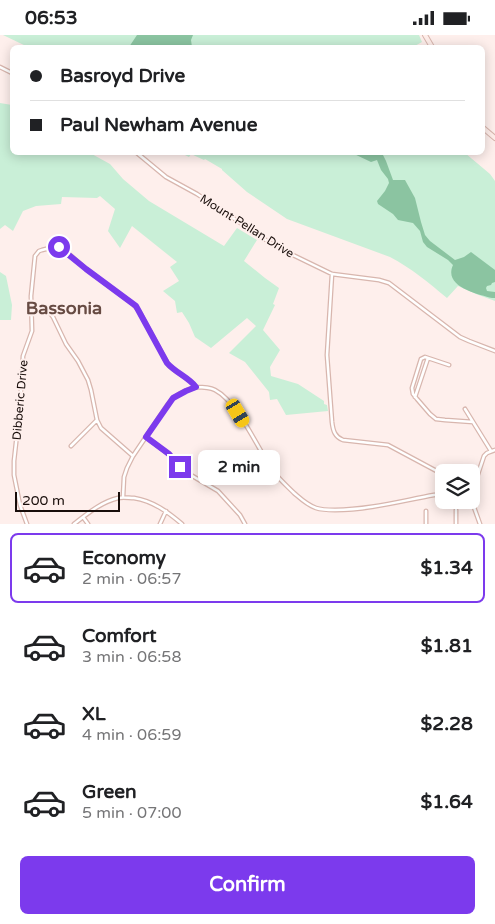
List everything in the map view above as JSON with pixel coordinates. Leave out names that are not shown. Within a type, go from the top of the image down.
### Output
[{"type":"main road","points":[[485,130],[495,138]]},
{"type":"street","name":"Mount Pellan Drive","points":[[139,155],[166,177],[196,194],[275,246],[332,274],[390,283],[460,337],[495,351]]},
{"type":"street","name":"Dibberic Drive","points":[[27,524],[17,490],[14,461],[19,427],[23,356],[32,331],[32,283],[37,253],[56,247],[63,249],[86,269],[136,306],[167,363],[190,380],[196,387]]},
{"type":"street","points":[[332,274],[327,364],[332,423],[335,433],[340,439],[344,440],[388,445],[435,470]]},
{"type":"street","points":[[32,307],[47,310],[53,317],[64,342],[78,361],[90,385],[96,420],[102,428],[133,456]]},
{"type":"street","points":[[449,365],[425,357],[421,359],[412,388],[413,394],[436,419],[473,422]]},
{"type":"street","points":[[415,397],[428,358]]},
{"type":"street","points":[[123,497],[124,475],[133,456],[173,398],[196,387],[212,389],[226,399],[238,413],[276,475],[303,500],[314,507],[326,510],[359,509],[435,495]]},
{"type":"street","points":[[465,409],[490,451]]},
{"type":"street","points":[[71,446],[96,420]]},
{"type":"street","points":[[146,437],[169,454],[184,471],[218,491],[240,515],[245,524]]},
{"type":"street","points":[[480,468],[484,456],[490,451],[495,451]]},
{"type":"street","points":[[74,524],[105,503],[123,497],[145,500],[166,511],[182,524]]},
{"type":"street","points":[[475,509],[480,524]]},
{"type":"street","points":[[456,510],[456,524]]},
{"type":"street","points":[[160,524],[166,511]]},
{"type":"street","points":[[426,511],[426,524]]},
{"type":"street","points":[[84,517],[88,524]]},
{"type":"shaded area","points":[[3,35],[419,35],[422,42],[417,45],[24,45]]},
{"type":"shaded area","points":[[137,35],[193,35],[192,45],[130,45]]},
{"type":"shaded area","points":[[0,103],[10,105],[10,155],[94,155],[110,164],[123,179],[149,201],[224,246],[237,228],[257,240],[244,261],[279,288],[273,304],[275,305],[263,330],[280,350],[270,367],[271,376],[298,384],[324,401],[328,411],[286,415],[277,399],[270,400],[269,392],[245,362],[229,353],[256,326],[247,318],[211,348],[195,337],[182,312],[177,313],[175,301],[163,291],[179,281],[170,267],[177,262],[132,226],[120,248],[108,231],[115,209],[100,196],[97,198],[62,197],[61,204],[36,206],[23,211],[13,231],[5,225],[0,229]]},
{"type":"shaded area","points":[[193,155],[467,155],[490,174],[495,181],[495,301],[458,286],[447,298],[427,281],[390,257],[287,219],[247,192],[222,169]]},
{"type":"shaded area","points":[[356,155],[383,155],[393,180],[405,180],[415,198],[425,235],[430,241],[455,260],[471,252],[495,270],[495,282],[486,288],[487,291],[495,292],[495,298],[471,292],[457,284],[451,273],[453,265],[427,247],[423,242],[420,231],[413,223],[398,220],[393,214],[378,204],[377,201],[389,183],[377,160],[371,162]]},
{"type":"shaded area","points":[[0,272],[6,276],[12,305],[11,320],[0,320]]},
{"type":"district","name":"Bassonia","points":[[64,308]]},
{"type":"route","points":[[59,247],[136,306],[167,363],[190,380],[196,387],[173,398],[146,437],[169,454],[180,467]]}]
